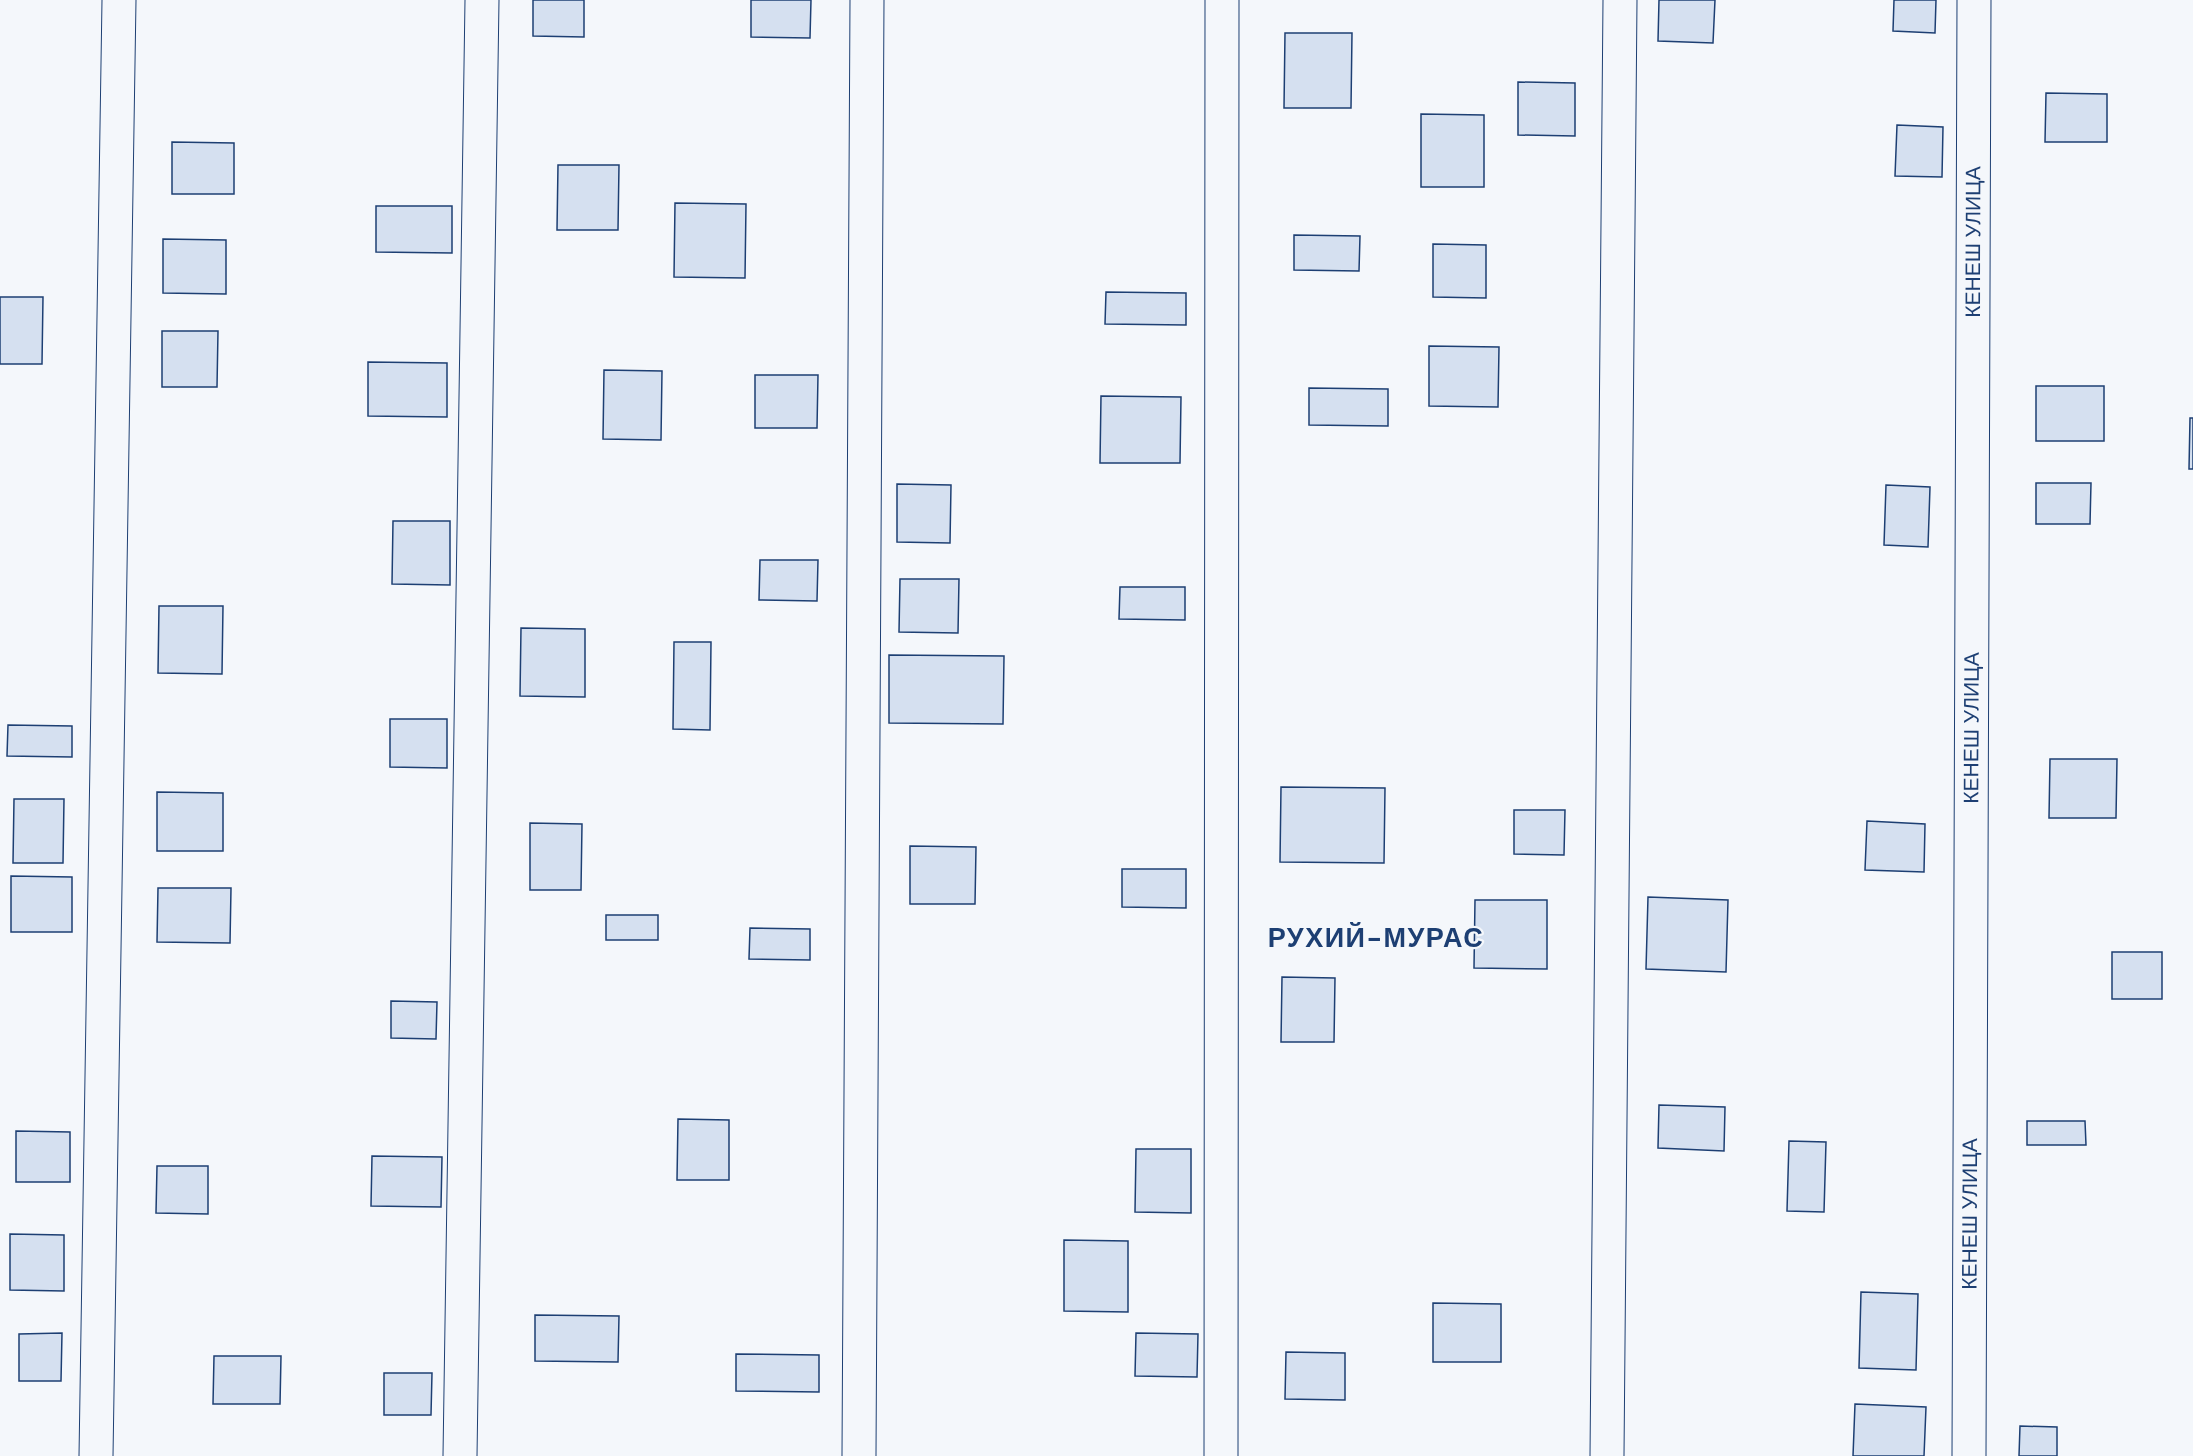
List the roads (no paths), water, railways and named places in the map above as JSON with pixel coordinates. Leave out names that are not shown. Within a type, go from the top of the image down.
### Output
[{"type":"street","points":[[96,1456],[119,0]]},
{"type":"street","points":[[460,1456],[482,0]]},
{"type":"street","points":[[859,1456],[867,0]]},
{"type":"street","points":[[1221,1456],[1222,0]]},
{"type":"street","points":[[1607,1456],[1620,0]]},
{"type":"street","name":"КЕНЕШ УЛИЦА","points":[[1969,1456],[1974,0]]},
{"type":"district","name":"РУХИЙ-МУРАС","points":[[1376,937]]}]
